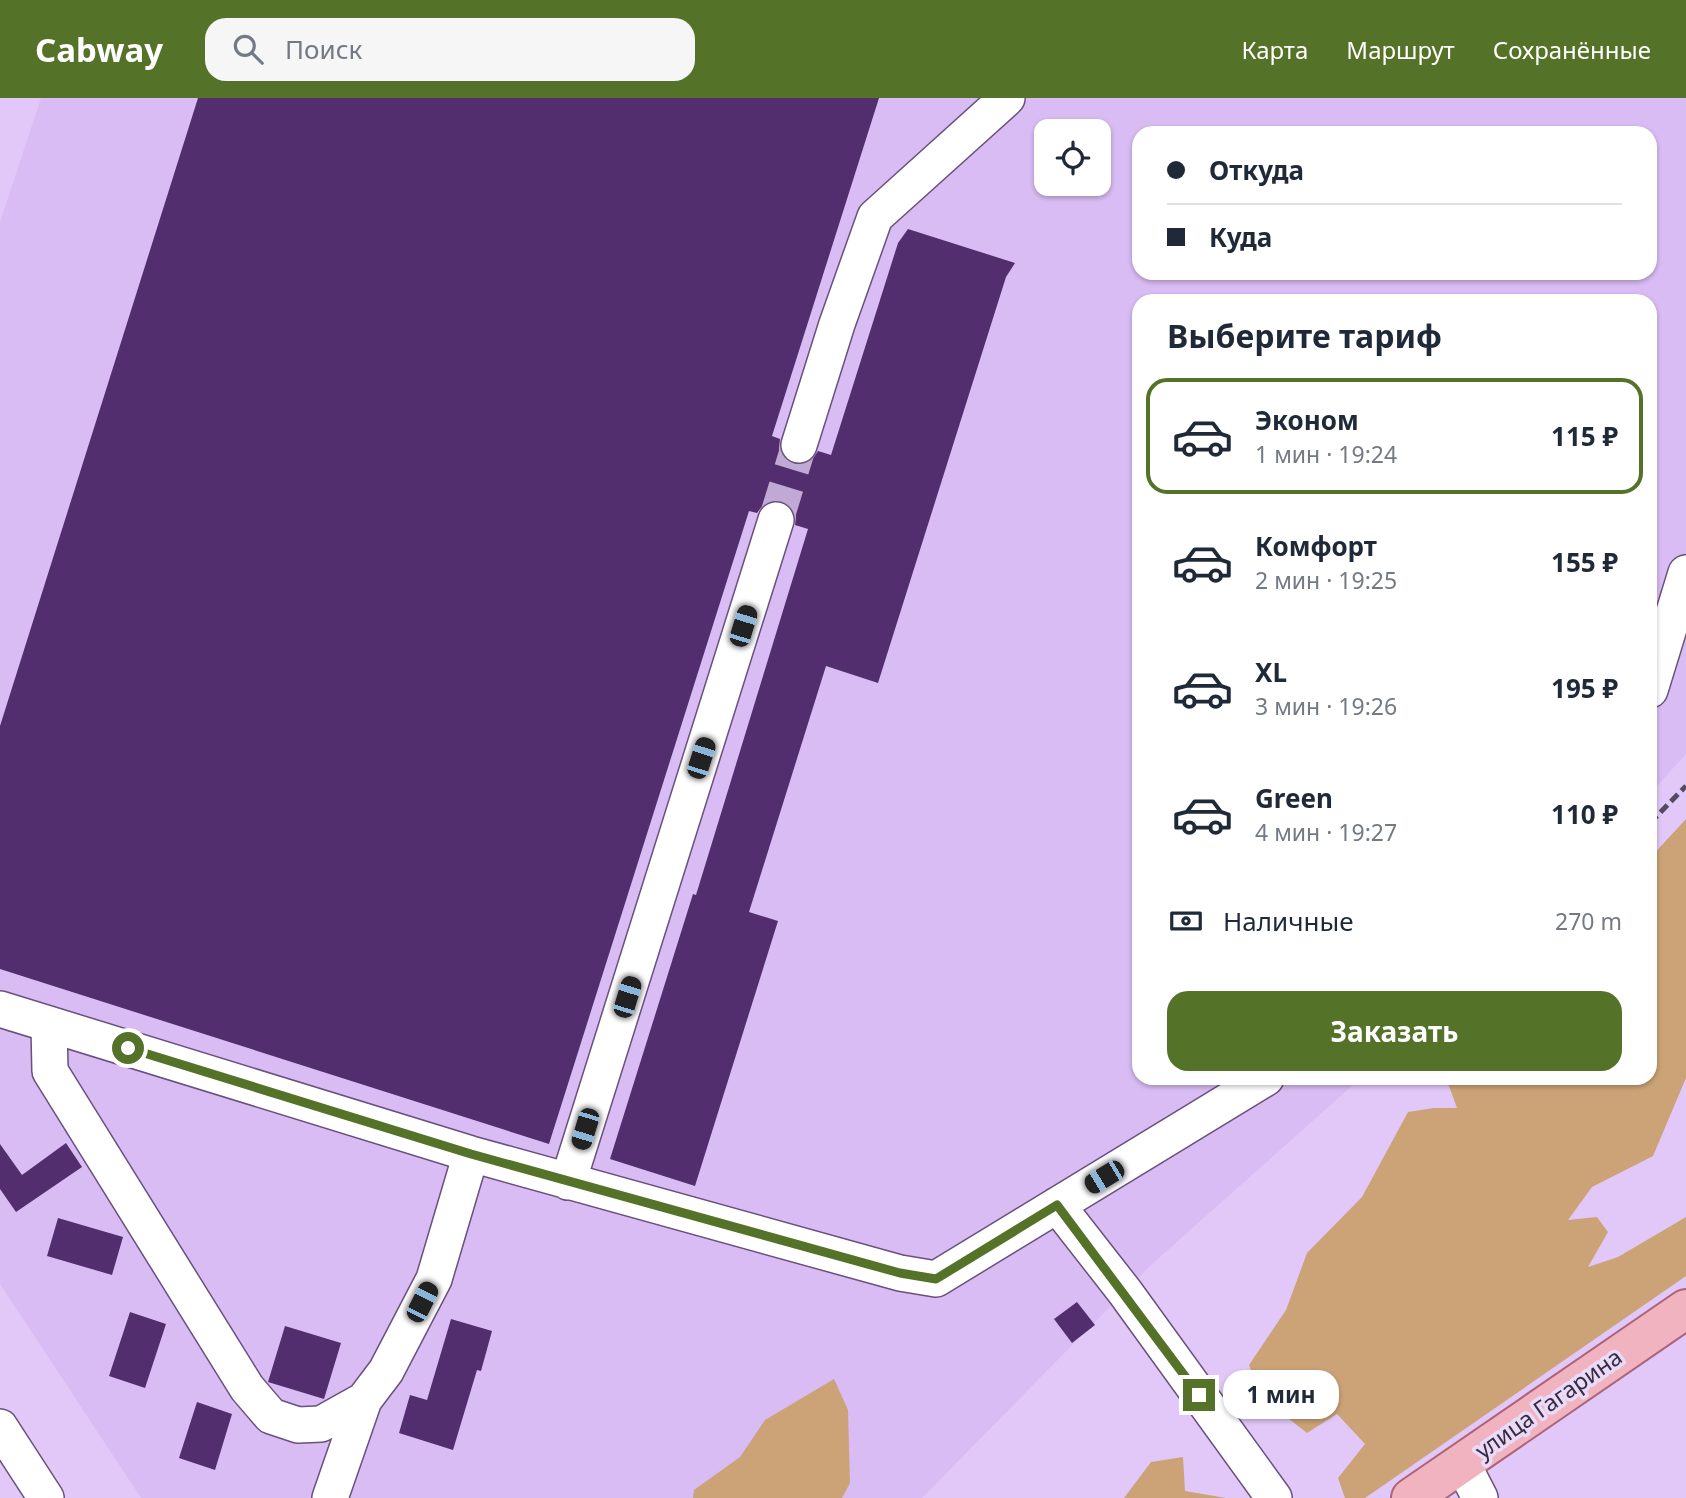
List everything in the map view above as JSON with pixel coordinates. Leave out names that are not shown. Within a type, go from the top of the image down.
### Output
[{"type":"main road","name":"улица Гагарина","points":[[1411,1498],[1686,1309]]},
{"type":"street","points":[[799,445],[837,324],[875,217],[1007,98]]},
{"type":"street","points":[[568,1182],[776,520]]},
{"type":"street","points":[[1657,667],[1686,573]]},
{"type":"street","points":[[0,1009],[568,1182],[900,1273],[936,1279],[1254,1085]]},
{"type":"street","points":[[48,1024],[50,1071],[247,1388],[271,1416],[298,1425],[321,1424],[364,1400]]},
{"type":"street","points":[[330,1498],[364,1400],[386,1371],[434,1279],[471,1154]]},
{"type":"street","points":[[1057,1205],[1125,1292],[1274,1498]]},
{"type":"street","points":[[0,1427],[46,1498]]},
{"type":"street","points":[[1462,1462],[1480,1498]]},
{"type":"shaded area","points":[[41,98],[1686,98],[1686,754],[1657,786],[1657,294],[1132,294],[1132,1085],[1353,1085],[1152,1264],[922,1498],[141,1498],[0,1284],[0,222]]},
{"type":"shaded area","points":[[1686,819],[1686,1078],[1653,1156],[1592,1187],[1568,1220],[1597,1217],[1608,1232],[1588,1267],[1618,1257],[1686,1217],[1686,1276],[1365,1498],[1345,1498],[1338,1478],[1365,1444],[1337,1414],[1307,1433],[1261,1397],[1249,1365],[1286,1310],[1307,1253],[1362,1197],[1408,1112],[1457,1108],[1449,1085],[1657,1085],[1657,850]]},
{"type":"shaded area","points":[[834,1379],[848,1410],[850,1483],[842,1498],[693,1498],[694,1490],[740,1457],[765,1420]]},
{"type":"shaded area","points":[[1183,1457],[1185,1491],[1226,1498],[1124,1498],[1151,1462]]},
{"type":"building","points":[[198,98],[879,98],[772,436],[780,439],[779,449],[784,458],[794,464],[804,464],[812,460],[818,451],[831,455],[898,243],[908,229],[1015,263],[1006,277],[878,683],[826,666],[749,912],[778,921],[695,1186],[610,1159],[693,894],[696,895],[808,529],[795,525],[796,516],[791,507],[781,501],[772,500],[763,505],[757,513],[749,511],[549,1144],[0,969],[0,726]]},
{"type":"building","points":[[66,1143],[82,1167],[16,1212],[0,1189],[0,1144],[22,1175]]},
{"type":"building","points":[[58,1218],[123,1237],[112,1275],[47,1256]]},
{"type":"building","points":[[1077,1302],[1095,1325],[1072,1343],[1054,1319]]},
{"type":"building","points":[[130,1312],[166,1324],[145,1388],[109,1376]]},
{"type":"building","points":[[451,1319],[492,1331],[481,1371],[477,1370],[453,1450],[399,1433],[410,1395],[427,1400]]},
{"type":"building","points":[[285,1326],[341,1343],[324,1399],[268,1382]]},
{"type":"building","points":[[197,1402],[232,1414],[215,1470],[179,1458]]},
{"type":"tunnel","points":[[776,520],[799,445]]},
{"type":"railway","points":[[1657,816],[1686,786]]},
{"type":"route","points":[[128,1048],[471,1154],[900,1273],[936,1279],[1057,1205],[1125,1292],[1199,1395]]}]
